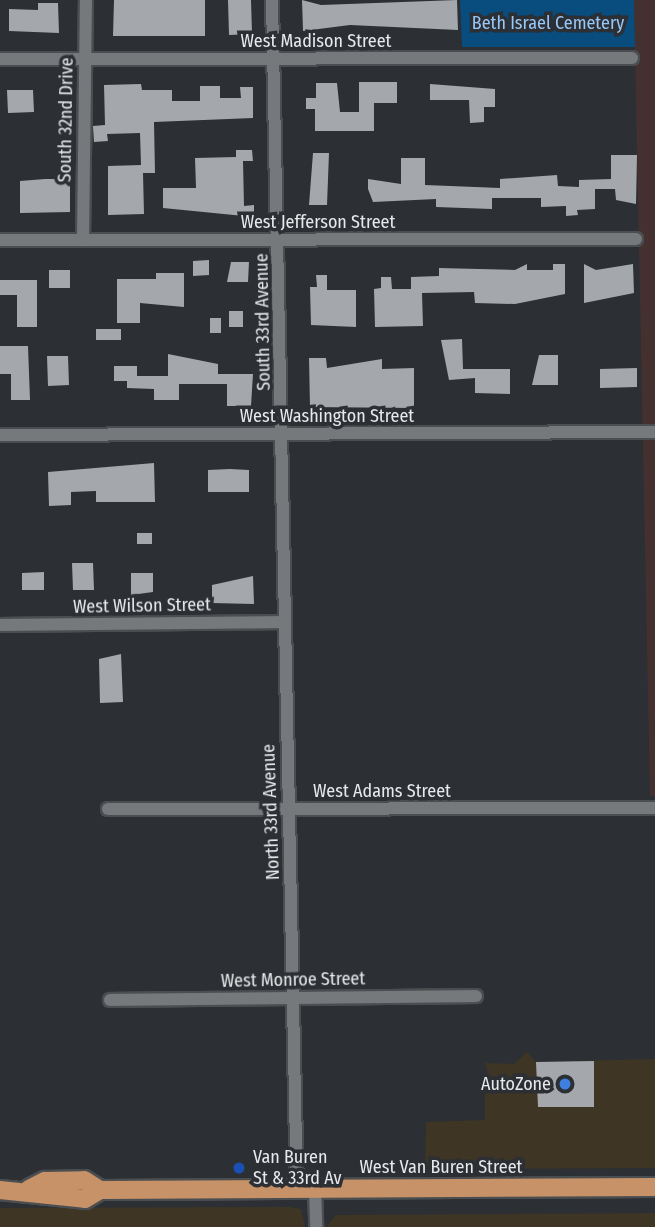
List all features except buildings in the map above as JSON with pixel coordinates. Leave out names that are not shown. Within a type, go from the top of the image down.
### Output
[{"type":"main road","name":"West Van Buren Street","points":[[0,1190],[29,1189],[45,1181],[83,1180],[100,1189],[655,1187]]},
{"type":"street","name":"South 32nd Drive","points":[[83,240],[83,58],[86,0]]},
{"type":"street","name":"South 33rd Avenue","points":[[272,0],[283,433]]},
{"type":"street","name":"West Madison Street","points":[[0,58],[632,58]]},
{"type":"street","name":"West Jefferson Street","points":[[0,240],[636,239]]},
{"type":"street","name":"West Washington Street","points":[[0,435],[655,432]]},
{"type":"street","name":"North 33rd Avenue","points":[[283,433],[284,622],[294,998],[306,1189],[316,1227]]},
{"type":"street","name":"West Wilson Street","points":[[0,625],[284,622]]},
{"type":"street","name":"West Adams Street","points":[[108,809],[655,808]]},
{"type":"street","name":"West Monroe Street","points":[[110,1000],[477,996]]},
{"type":"shaded area","points":[[634,0],[655,0],[655,796],[650,796]]},
{"type":"shaded area","points":[[527,1052],[536,1062],[655,1059],[655,1168],[425,1169],[426,1122],[485,1120],[485,1063],[514,1064]]},
{"type":"shaded area","points":[[0,1208],[301,1209],[305,1227],[0,1227]]},
{"type":"shaded area","points":[[655,1213],[655,1227],[326,1227],[336,1215]]},
{"type":"green space","name":"Beth Israel Cemetery","points":[[460,0],[634,0],[635,47],[462,47]]},
{"type":"place","name":"AutoZone","points":[[565,1084]]},
{"type":"place","name":"Van Buren St & 33rd Av","points":[[239,1168]]}]
